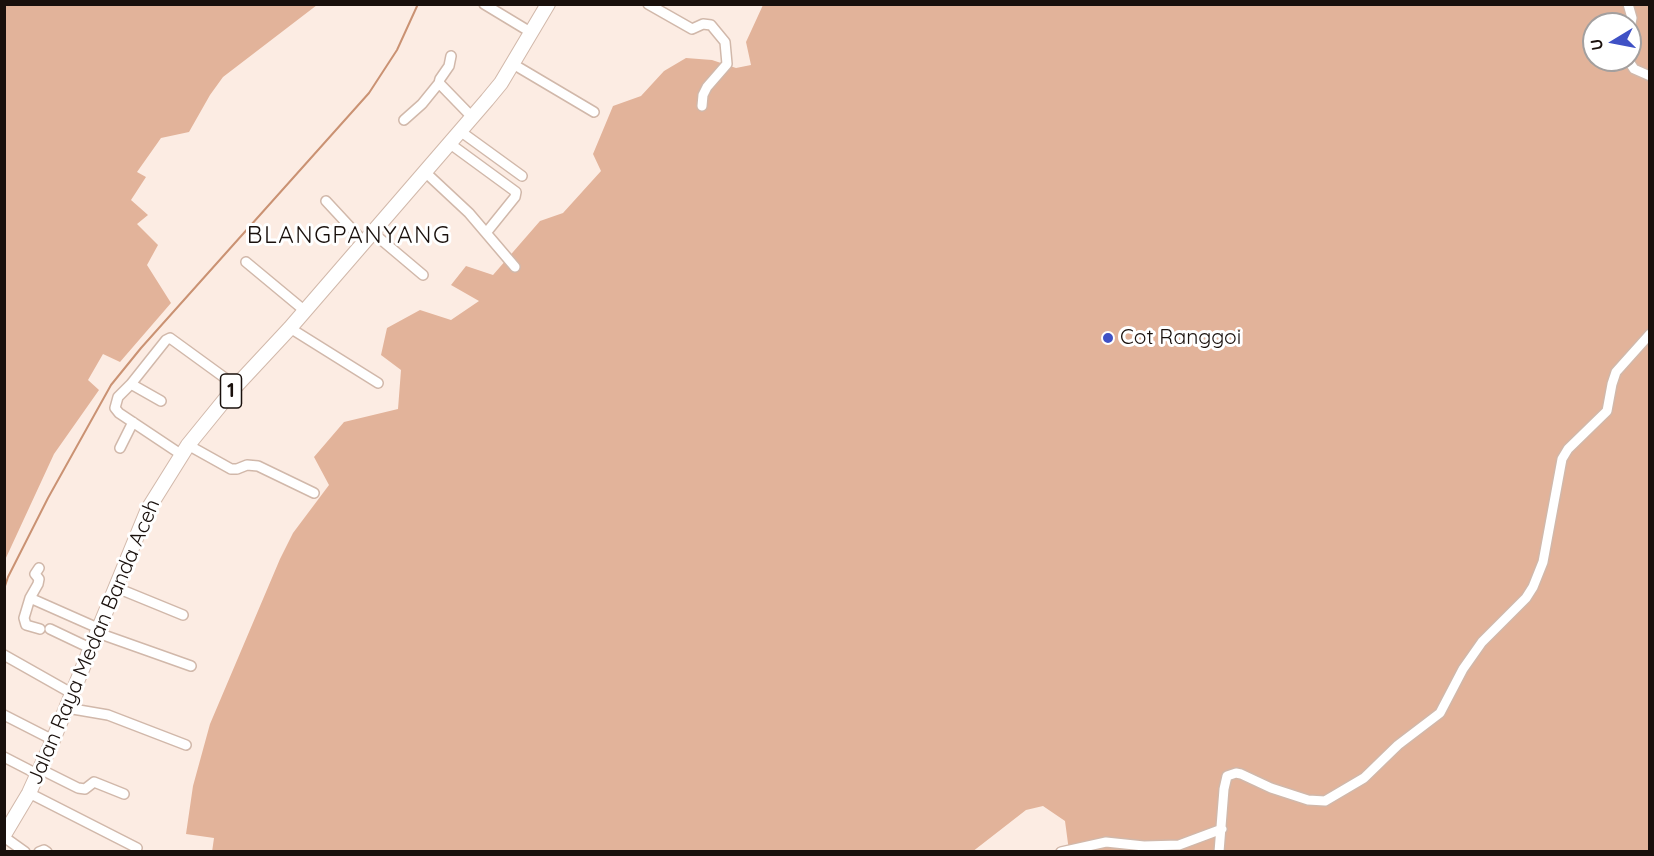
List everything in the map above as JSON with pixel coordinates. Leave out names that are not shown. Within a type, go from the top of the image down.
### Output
[{"type":"highway","name":"Jalan Raya Medan Banda Aceh","points":[[4,836],[28,793],[53,740],[148,509],[185,450],[236,386],[305,311],[501,83],[548,4]]},
{"type":"street","points":[[483,4],[532,33]]},
{"type":"street","points":[[648,4],[692,29],[703,24],[711,25],[725,42],[727,64],[707,87],[702,106]]},
{"type":"street","points":[[404,120],[422,105],[440,83],[440,79],[449,66],[451,56]]},
{"type":"street","points":[[513,64],[594,112]]},
{"type":"street","points":[[440,83],[472,117]]},
{"type":"street","points":[[460,131],[522,176]]},
{"type":"street","points":[[449,143],[516,192],[515,197],[486,232]]},
{"type":"street","points":[[424,171],[453,197],[515,267]]},
{"type":"street","points":[[326,201],[368,237],[423,275]]},
{"type":"street","points":[[246,262],[305,311]]},
{"type":"street","points":[[290,328],[378,383]]},
{"type":"street","points":[[1219,852],[1227,776],[1241,774],[1271,788],[1308,800],[1325,801],[1364,778],[1398,745],[1440,713],[1463,669],[1482,642],[1526,598],[1533,587],[1543,562],[1562,459],[1568,449],[1607,411],[1612,384],[1617,372],[1650,334]]},
{"type":"street","points":[[236,386],[170,338],[118,397],[116,408],[119,413],[133,422],[185,450],[231,469],[247,465],[258,466],[314,493]]},
{"type":"street","points":[[131,384],[161,401]]},
{"type":"street","points":[[120,448],[133,422]]},
{"type":"street","points":[[39,568],[35,574],[39,579],[38,584],[30,598],[24,621],[29,627],[45,629],[92,649]]},
{"type":"street","points":[[117,588],[183,615]]},
{"type":"street","points":[[30,598],[99,631],[191,666]]},
{"type":"street","points":[[4,655],[73,694]]},
{"type":"street","points":[[67,708],[108,715],[186,745]]},
{"type":"street","points":[[4,715],[53,740]]},
{"type":"street","points":[[4,758],[78,788],[85,789],[94,782],[124,794]]},
{"type":"street","points":[[28,793],[137,848]]},
{"type":"street","points":[[1061,852],[1106,842],[1144,846],[1179,844],[1222,830]]},
{"type":"street","points":[[4,836],[26,852]]},
{"type":"street","points":[[39,852],[44,850],[47,852]]},
{"type":"shaded area","points":[[5,4],[317,5],[223,77],[189,132],[161,138],[137,172],[146,177],[131,200],[148,215],[137,224],[158,245],[147,265],[171,303],[120,362],[103,354],[88,380],[99,390],[54,454],[5,560]]},
{"type":"shaded area","points":[[763,5],[1649,5],[1649,851],[1069,851],[1065,821],[1043,806],[1026,810],[972,852],[212,852],[214,838],[186,834],[193,786],[210,724],[280,559],[293,533],[329,485],[314,457],[344,422],[398,409],[401,370],[381,355],[387,328],[420,310],[451,320],[479,301],[451,285],[466,266],[493,275],[540,221],[563,213],[601,171],[593,154],[613,106],[641,96],[664,71],[686,58],[712,60],[736,68],[751,65],[746,42]]},
{"type":"waterway","points":[[4,589],[48,498],[111,385],[141,348],[369,93],[397,50],[418,4]]},
{"type":"place","name":"Cot Ranggoi","points":[[1108,338]]},
{"type":"district","name":"BLANGPANYANG","points":[[349,236]]}]
